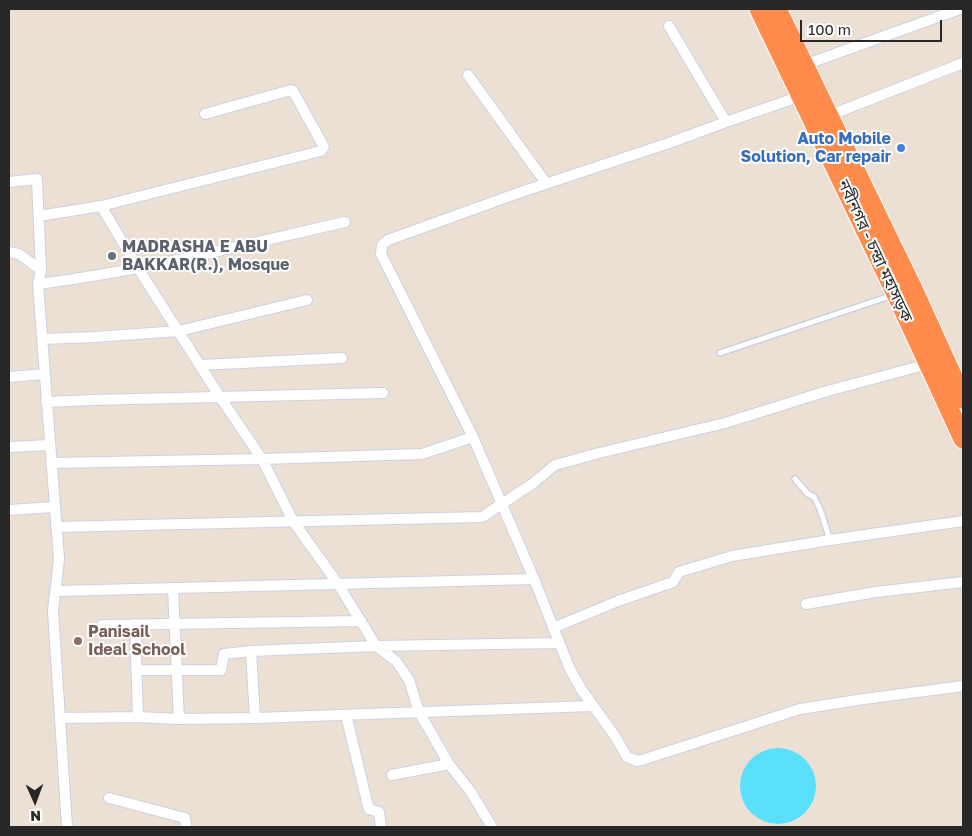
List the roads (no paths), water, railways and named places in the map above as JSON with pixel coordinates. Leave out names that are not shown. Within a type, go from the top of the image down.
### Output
[{"type":"highway","name":"নবীনগর - চন্দ্রা মহাসড়ক","points":[[759,9],[896,294],[963,439]]},
{"type":"highway","name":"নবীনগর - চন্দ্রা মহাসড়ক","points":[[777,9],[913,289],[963,399]]},
{"type":"street","points":[[804,65],[960,9]]},
{"type":"street","points":[[669,26],[726,122]]},
{"type":"street","points":[[828,116],[963,63]]},
{"type":"street","points":[[468,75],[546,183]]},
{"type":"street","points":[[39,216],[101,206],[322,151],[324,147],[291,90],[205,114]]},
{"type":"street","points":[[801,96],[669,143],[546,183],[388,240],[382,245],[381,254],[473,437],[534,579],[569,667],[581,689],[616,736],[627,757],[637,761],[800,709],[963,686]]},
{"type":"street","points":[[9,182],[37,179],[41,270],[38,284],[58,560],[53,611],[67,827]]},
{"type":"street","points":[[101,206],[220,397],[262,459],[293,521],[338,584],[376,646],[396,661],[409,680],[419,712],[449,764],[471,792],[492,827]]},
{"type":"street","points":[[38,284],[138,268],[346,222]]},
{"type":"street","points":[[9,252],[19,254],[41,270]]},
{"type":"street","points":[[42,339],[179,332],[307,300]]},
{"type":"street","points":[[201,366],[342,358]]},
{"type":"street","points":[[56,527],[482,517],[532,484],[555,465],[725,423],[824,392],[928,364]]},
{"type":"street","points":[[9,377],[44,374]]},
{"type":"street","points":[[46,402],[382,393]]},
{"type":"street","points":[[51,462],[262,459],[422,454],[473,437]]},
{"type":"street","points":[[9,447],[50,445]]},
{"type":"street","points":[[9,510],[54,507]]},
{"type":"street","points":[[553,628],[618,601],[673,582],[679,572],[732,556],[830,540],[963,522]]},
{"type":"street","points":[[56,591],[534,579]]},
{"type":"street","points":[[806,604],[876,592],[963,582]]},
{"type":"street","points":[[173,588],[179,719]]},
{"type":"street","points":[[102,625],[361,620]]},
{"type":"street","points":[[135,624],[138,717]]},
{"type":"street","points":[[136,670],[221,670],[224,654],[251,651],[376,646],[559,643]]},
{"type":"street","points":[[251,651],[254,718]]},
{"type":"street","points":[[60,718],[254,718],[593,706]]},
{"type":"street","points":[[346,715],[368,806],[379,812],[381,827]]},
{"type":"street","points":[[392,774],[449,764]]},
{"type":"street","points":[[109,798],[185,818],[186,827]]},
{"type":"lane","points":[[720,353],[896,294]]},
{"type":"lane","points":[[795,479],[808,494],[814,497],[830,540]]},
{"type":"water","points":[[778,748],[793,751],[805,759],[813,771],[816,786],[813,801],[805,813],[793,821],[778,824],[763,821],[751,813],[743,801],[740,786],[743,771],[751,759],[763,751]]},
{"type":"place","name":"Auto Mobile Solution, Car repair","points":[[901,148]]},
{"type":"place","name":"MADRASHA E ABU BAKKAR(R.), Mosque","points":[[112,256]]},
{"type":"place","name":"Panisail Ideal School","points":[[78,641]]}]
